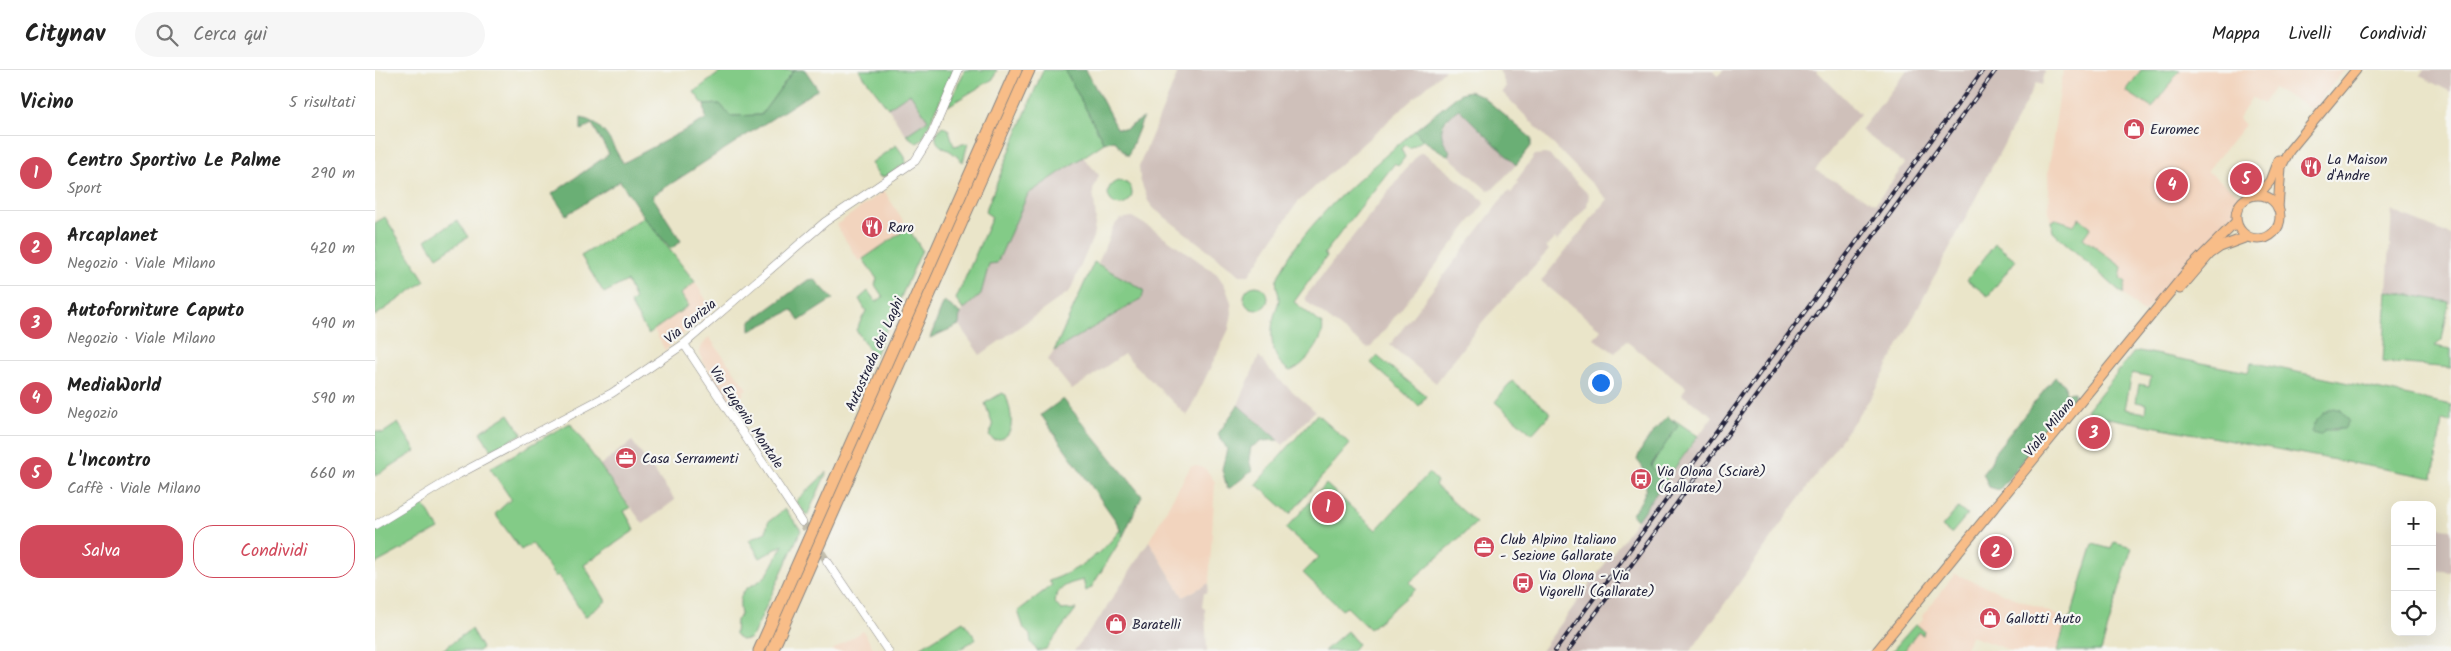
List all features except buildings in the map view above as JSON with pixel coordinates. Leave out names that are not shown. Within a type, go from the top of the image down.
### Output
[{"type":"highway","name":"Autostrada dei Laghi","points":[[759,651],[1016,70]]},
{"type":"highway","name":"Autostrada dei Laghi","points":[[772,651],[1029,70]]},
{"type":"main road","points":[[2350,70],[2288,144],[2278,160],[2270,182],[2259,194],[2242,201],[2238,207],[2236,222],[2241,233],[2247,237],[2260,240],[2273,234],[2280,222],[2278,208],[2281,167],[2289,151],[2356,70]]},
{"type":"main road","points":[[2259,194],[2271,198],[2278,208]]},
{"type":"main road","name":"Viale Milano","points":[[1877,651],[2189,269],[2236,222]]},
{"type":"main road","name":"Viale Milano","points":[[1884,651],[2210,254],[2220,246],[2247,237]]},
{"type":"street","name":"Via Gorizia","points":[[375,525],[459,474],[612,393],[684,344],[825,222],[915,161],[932,134],[959,70]]},
{"type":"street","name":"Via Eugenio Montale","points":[[684,344],[802,522]]},
{"type":"street","points":[[827,560],[888,651]]},
{"type":"shaded area","points":[[1179,70],[1445,70],[1297,203],[1249,275],[1240,275],[1153,208],[1148,201],[1140,179],[1139,166]]},
{"type":"shaded area","points":[[1499,70],[1713,70],[1717,76],[1724,70],[1816,70],[1860,114],[1815,170],[1875,204],[1905,164],[1861,130],[1907,70],[2045,70],[2042,85],[2036,83],[1872,396],[1691,651],[1541,651],[1713,416],[1682,395],[1686,387],[1626,341],[1615,353],[1594,339],[1601,330],[1541,281],[1607,199],[1502,92],[1506,86]]},
{"type":"shaded area","points":[[2063,70],[2344,70],[2313,110],[2273,88],[2263,104],[2252,97],[2239,118],[2245,125],[2207,171],[2240,195],[2238,209],[2144,313],[2053,232],[2049,214],[2048,173]]},
{"type":"shaded area","points":[[2424,70],[2451,70],[2451,92],[2420,76]]},
{"type":"shaded area","points":[[910,93],[928,120],[906,135],[888,108]]},
{"type":"shaded area","points":[[1459,109],[1516,165],[1493,189],[1487,190],[1448,156],[1450,151],[1442,140],[1442,128],[1450,116]]},
{"type":"shaded area","points":[[1423,152],[1483,200],[1484,204],[1371,347],[1367,348],[1307,302],[1305,297],[1418,154]]},
{"type":"shaded area","points":[[1535,155],[1549,155],[1589,195],[1587,206],[1557,241],[1555,238],[1546,247],[1549,250],[1483,321],[1436,383],[1390,345],[1508,191],[1511,193],[1518,183],[1516,181]]},
{"type":"shaded area","points":[[1083,157],[1099,175],[1093,190],[1096,219],[1093,237],[1070,291],[980,355],[959,325],[960,313],[981,294],[989,263],[997,263],[1028,194]]},
{"type":"shaded area","points":[[884,191],[908,228],[859,261],[836,225]]},
{"type":"shaded area","points":[[2392,211],[2451,235],[2451,303],[2387,291]]},
{"type":"shaded area","points":[[1132,217],[1156,231],[1217,274],[1225,286],[1231,302],[1232,313],[1229,329],[1187,416],[1124,354],[1072,390],[1048,360],[1054,351],[1142,298],[1143,290],[1098,263],[1113,227],[1120,219]]},
{"type":"shaded area","points":[[695,282],[710,306],[709,312],[665,350],[654,330],[688,306],[681,294]]},
{"type":"shaded area","points":[[709,337],[747,389],[743,391],[744,394],[731,403],[703,362],[699,350]]},
{"type":"shaded area","points":[[1259,356],[1274,375],[1315,411],[1283,445],[1238,405]]},
{"type":"shaded area","points":[[632,441],[675,500],[643,524],[600,465]]},
{"type":"shaded area","points":[[1191,466],[1206,469],[1215,482],[1209,583],[1183,597],[1149,541]]},
{"type":"shaded area","points":[[2436,527],[2451,529],[2451,572],[2436,570]]},
{"type":"shaded area","points":[[1149,541],[1183,597],[1209,583],[1207,593],[1204,593],[1202,607],[1205,609],[1207,651],[1074,651],[1101,616]]},
{"type":"shaded area","points":[[1955,574],[2067,619],[2057,651],[2012,651],[1971,636],[1965,651],[1904,651],[1919,632],[1924,631],[1917,625]]},
{"type":"shaded area","points":[[863,631],[875,651],[831,651]]},
{"type":"green space","points":[[723,70],[793,71],[761,115],[730,116],[720,104],[704,105],[694,92]]},
{"type":"green space","points":[[794,70],[805,70],[818,89],[652,196],[681,241],[671,249],[644,217],[620,181],[566,215],[552,194],[609,154],[592,124],[581,130],[581,118],[596,124],[602,129],[623,163],[706,119],[704,105],[720,104],[730,116],[761,115]]},
{"type":"green space","points":[[859,70],[954,70],[922,140],[917,143],[906,135],[928,120],[910,93],[888,108]]},
{"type":"green space","points":[[965,70],[997,70],[993,79],[948,106]]},
{"type":"green space","points":[[1043,70],[1065,70],[1104,143],[1028,194],[997,263],[989,264],[981,294],[963,310],[956,299],[992,217],[985,212]]},
{"type":"green space","points":[[1065,70],[1086,70],[1117,128],[1126,129],[1143,118],[1128,156],[1114,140],[1104,143]]},
{"type":"green space","points":[[2141,70],[2180,70],[2152,108],[2126,91]]},
{"type":"green space","points":[[1469,91],[1481,95],[1531,138],[1531,146],[1516,165],[1459,109],[1448,118],[1442,128],[1443,139],[1450,151],[1448,156],[1423,140],[1415,130],[1461,93]]},
{"type":"green space","points":[[942,126],[949,130],[954,146],[968,143],[963,162],[937,142],[937,133]]},
{"type":"green space","points":[[1415,130],[1423,140],[1410,148],[1405,145],[1401,149],[1405,157],[1398,166],[1395,163],[1324,254],[1327,256],[1294,302],[1322,324],[1323,330],[1318,344],[1308,358],[1290,371],[1278,360],[1273,345],[1273,321],[1279,302],[1278,277],[1304,235],[1321,216],[1358,180]]},
{"type":"green space","points":[[896,145],[905,157],[906,163],[886,176],[880,177],[871,163]]},
{"type":"green space","points":[[1120,181],[1129,184],[1132,193],[1129,202],[1120,205],[1111,202],[1108,193],[1111,184]]},
{"type":"green space","points":[[385,217],[425,281],[375,316],[375,223]]},
{"type":"green space","points":[[644,217],[695,282],[681,294],[688,306],[648,334],[630,303],[635,299],[627,281],[604,293],[581,256]]},
{"type":"green space","points":[[2079,218],[2091,227],[2083,238],[2122,267],[2120,278],[2126,282],[2123,294],[2053,232],[2051,221],[2056,219],[2074,225]]},
{"type":"green space","points":[[457,220],[468,237],[437,257],[426,240]]},
{"type":"green space","points":[[908,228],[922,250],[874,357],[856,330],[866,311],[859,299],[868,291],[876,302],[883,297],[875,285],[877,279],[863,259]]},
{"type":"green space","points":[[1995,244],[2016,260],[1988,296],[1967,280]]},
{"type":"green space","points":[[1094,262],[1144,290],[1142,298],[1054,351]]},
{"type":"green space","points":[[814,279],[833,299],[799,321],[792,310],[750,331],[750,322],[808,280]]},
{"type":"green space","points":[[1256,286],[1261,287],[1267,293],[1267,303],[1261,309],[1256,310],[1251,309],[1245,303],[1244,298],[1245,293],[1251,287]]},
{"type":"green space","points":[[2387,291],[2449,302],[2442,340],[2435,346],[2451,349],[2451,368],[2383,362]]},
{"type":"green space","points":[[944,301],[960,313],[959,325],[930,338]]},
{"type":"green space","points":[[2139,351],[2248,372],[2251,363],[2255,363],[2451,405],[2451,422],[2442,420],[2433,478],[2092,415],[2087,410],[2134,352]],"holes":[[[2132,373],[2151,377],[2149,386],[2139,384],[2136,402],[2146,404],[2145,413],[2125,409]],[[2341,410],[2349,421],[2338,430],[2326,430],[2314,424],[2327,411]]]},
{"type":"green space","points":[[1377,356],[1426,396],[1419,406],[1371,363]]},
{"type":"green space","points":[[2055,377],[2065,385],[2066,393],[2074,392],[2074,399],[1999,490],[1989,487],[1983,473],[1991,463],[1994,453]]},
{"type":"green space","points":[[1512,381],[1551,413],[1532,434],[1495,402]]},
{"type":"green space","points":[[1002,393],[1006,395],[1010,409],[1010,430],[1007,435],[994,440],[989,436],[993,426],[985,403]]},
{"type":"green space","points":[[1063,399],[1142,496],[1123,536],[1116,521],[1041,415]]},
{"type":"green space","points":[[1238,405],[1278,440],[1263,441],[1251,447],[1249,459],[1252,471],[1230,488],[1227,488],[1222,469],[1227,449],[1218,434]]},
{"type":"green space","points":[[2333,408],[2341,410],[2349,421],[2344,429],[2326,429],[2320,435],[2312,433],[2316,422],[2322,415]]},
{"type":"green space","points":[[509,414],[522,434],[491,450],[480,432]]},
{"type":"green space","points":[[1317,414],[1350,444],[1290,514],[1256,484]]},
{"type":"green space","points":[[1668,416],[1678,426],[1651,465],[1663,484],[1637,520],[1632,514],[1641,501],[1647,481],[1642,467],[1637,460],[1646,442]]},
{"type":"green space","points":[[1673,419],[1698,436],[1663,484],[1651,466],[1677,426]]},
{"type":"green space","points":[[398,423],[416,451],[375,476],[375,431],[383,433]]},
{"type":"green space","points":[[570,423],[630,508],[624,511],[635,530],[584,565],[606,601],[585,617],[558,575],[555,577],[532,543],[521,550],[495,514],[511,499],[490,468]]},
{"type":"green space","points":[[827,472],[807,516],[796,501]]},
{"type":"green space","points":[[1429,473],[1437,481],[1435,485],[1476,523],[1410,582],[1416,589],[1370,629],[1347,607],[1342,610],[1303,573],[1319,557],[1286,529],[1326,484],[1376,530]]},
{"type":"green space","points":[[422,502],[439,529],[375,564],[375,532]]},
{"type":"green space","points":[[1958,508],[1967,515],[1951,534],[1942,527]]},
{"type":"green space","points":[[785,509],[801,530],[753,635],[749,639],[741,640],[735,634],[736,620],[741,615],[740,604],[743,592],[763,579],[783,545],[760,558],[749,540],[766,532],[768,522]]},
{"type":"green space","points":[[1120,530],[1123,536],[1091,588],[1086,591],[1083,580],[1068,584],[1058,592],[1054,602],[1061,610],[1076,609],[1046,649],[1037,651],[1031,642],[1030,635],[1024,629],[1018,611],[1052,585],[1049,581],[1079,567],[1097,554]]},
{"type":"green space","points":[[2114,542],[2132,547],[2101,651],[2057,651],[2067,619],[2070,619],[2093,544],[2111,549]]},
{"type":"green space","points":[[963,621],[976,639],[957,651],[915,651]]},
{"type":"green space","points":[[1917,625],[1924,631],[1923,635],[1918,632],[1904,651],[1892,651],[1914,626]]},
{"type":"green space","points":[[471,629],[482,648],[478,651],[441,651]]},
{"type":"green space","points":[[1347,631],[1358,644],[1352,651],[1324,651]]},
{"type":"tunnel","points":[[802,522],[827,561]]},
{"type":"railway","points":[[1555,651],[1983,70]]},
{"type":"railway","points":[[1568,651],[1996,70]]},
{"type":"place","name":"Euromec","points":[[2134,129]]},
{"type":"place","name":"La Maison d'Andre","points":[[2311,167]]},
{"type":"place","name":"L'Incontro","points":[[2246,179]]},
{"type":"place","name":"MediaWorld","points":[[2172,185]]},
{"type":"place","name":"Raro","points":[[872,227]]},
{"type":"place","name":"Autoforniture Caputo","points":[[2094,433]]},
{"type":"place","name":"Casa Serramenti","points":[[626,458]]},
{"type":"place","name":"Via Olona (Sciarè) (Gallarate)","points":[[1641,479]]},
{"type":"place","name":"Centro Sportivo Le Palme","points":[[1328,507]]},
{"type":"place","name":"Club Alpino Italiano - Sezione Gallarate","points":[[1484,547]]},
{"type":"place","name":"Arcaplanet","points":[[1996,552]]},
{"type":"place","name":"Via Olona - Via Vigorelli (Gallarate)","points":[[1523,583]]},
{"type":"place","name":"Gallotti Auto","points":[[1990,618]]},
{"type":"place","name":"Baratelli","points":[[1116,624]]}]
